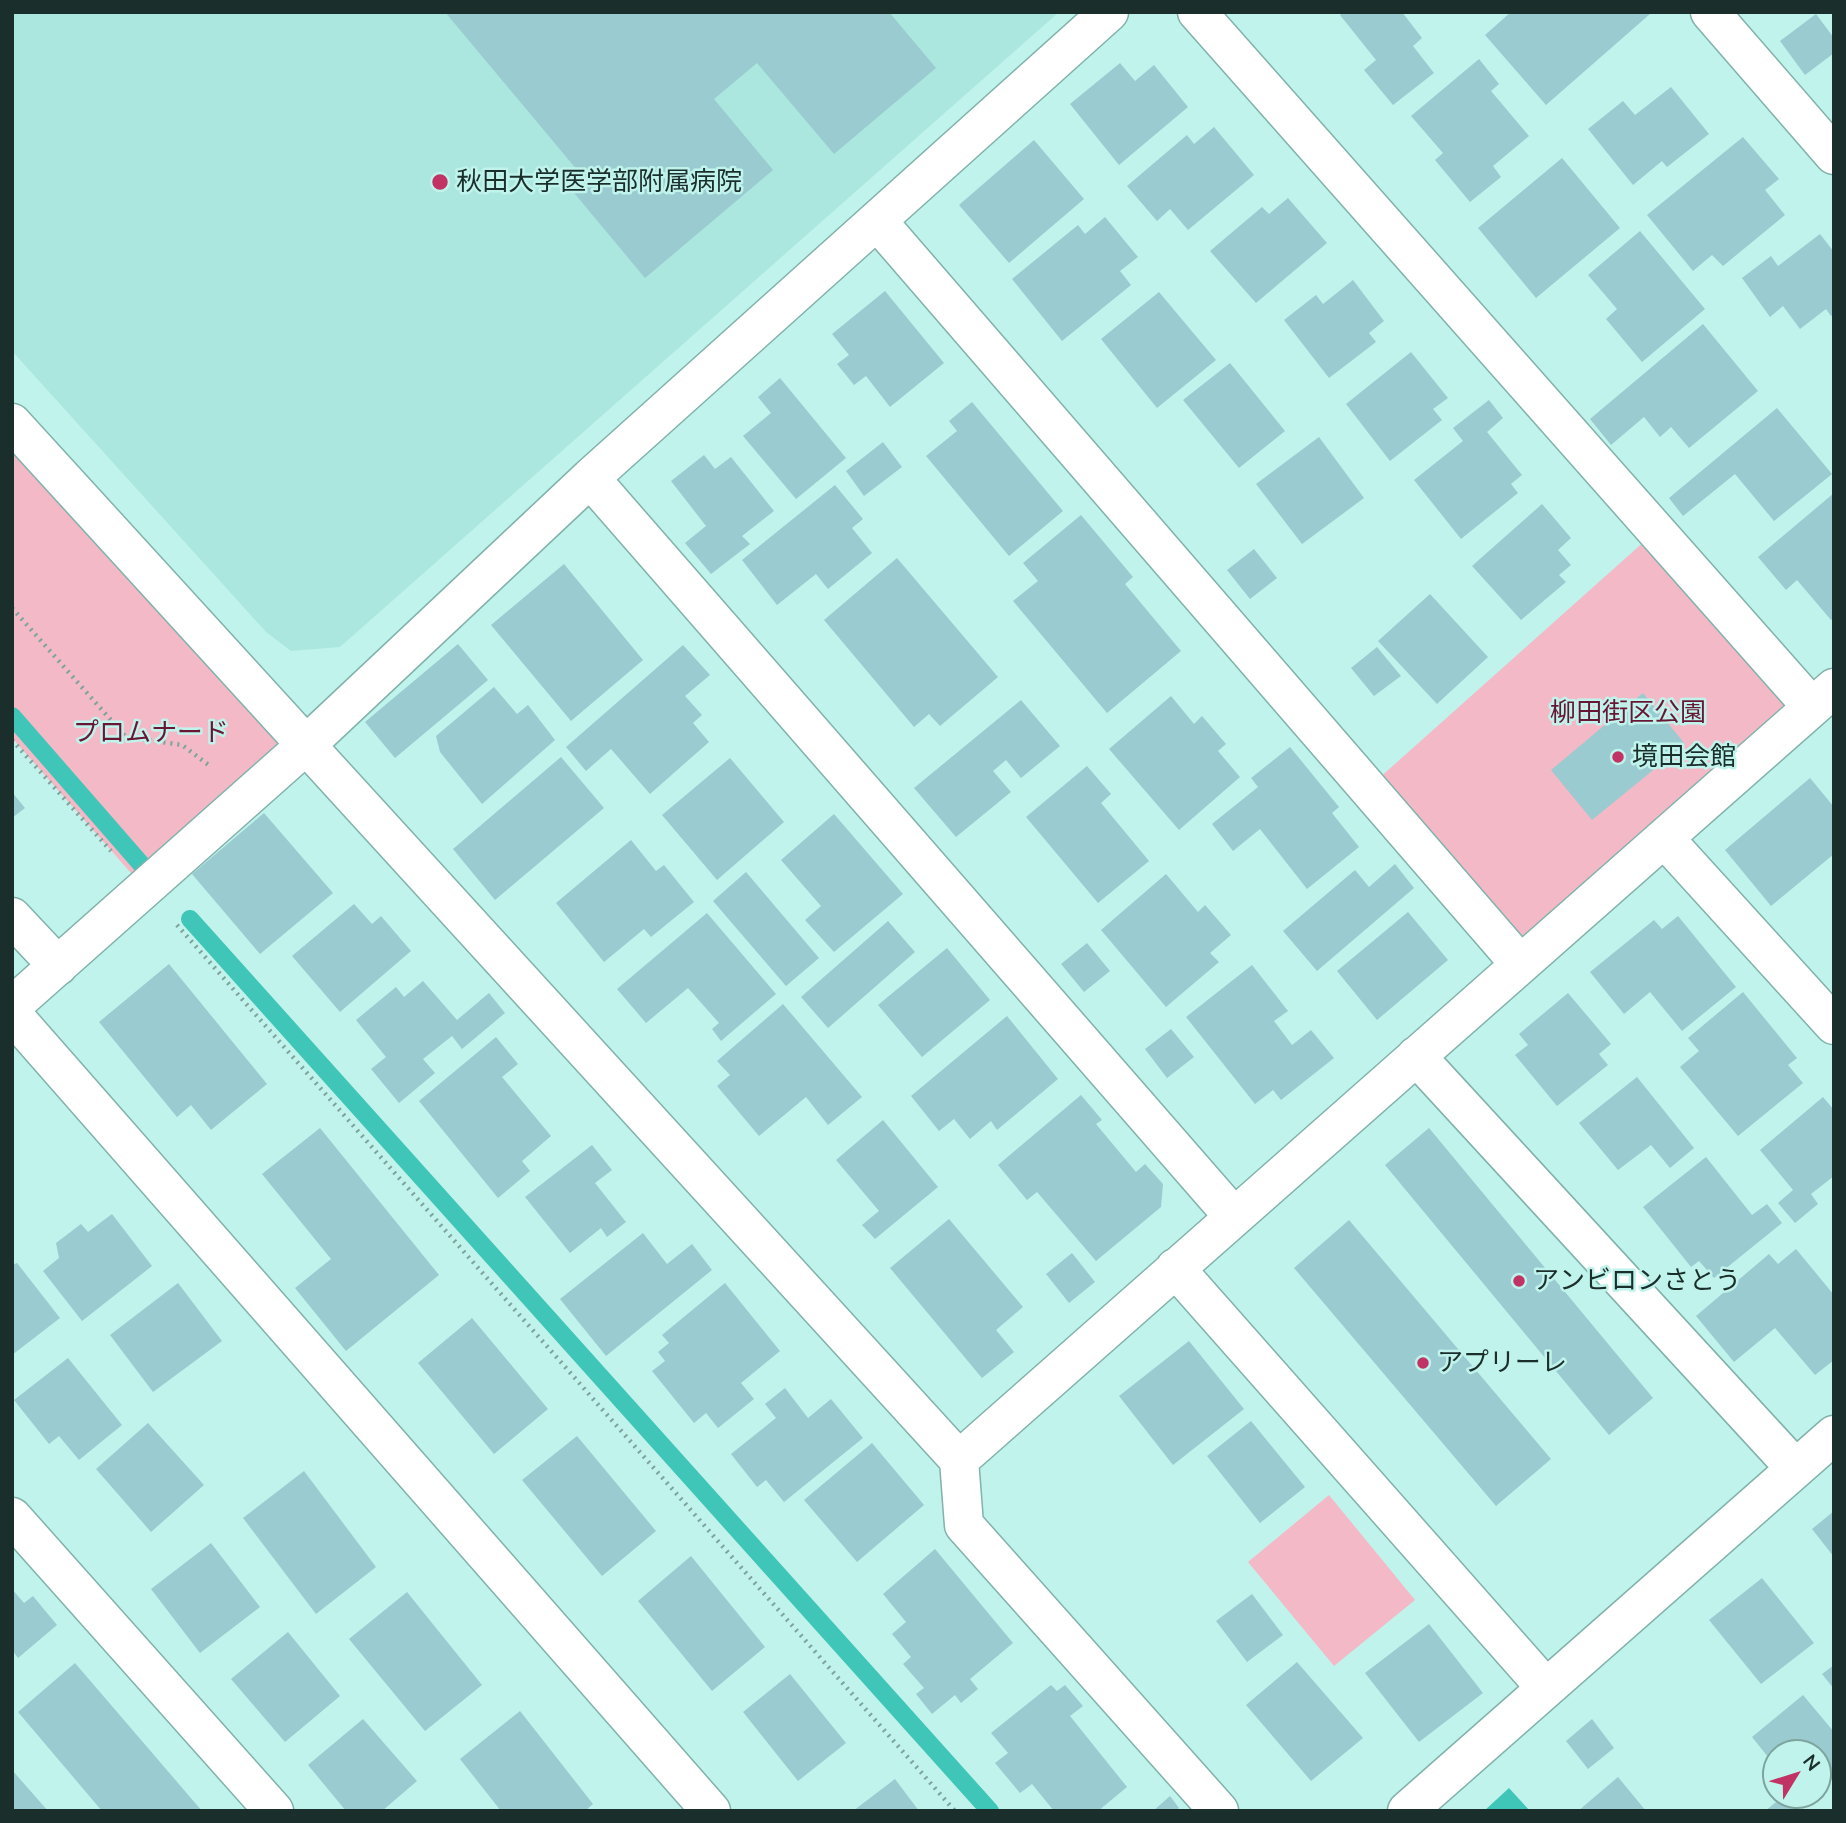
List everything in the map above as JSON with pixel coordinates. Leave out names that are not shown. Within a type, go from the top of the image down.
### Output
[{"type":"street","points":[[12,1006],[306,746],[590,478],[1109,12]]},
{"type":"street","points":[[959,1460],[1823,698],[1197,12]]},
{"type":"street","points":[[1710,12],[1834,155]]},
{"type":"street","points":[[878,222],[1520,964]]},
{"type":"street","points":[[12,423],[959,1460],[964,1525],[1219,1811]]},
{"type":"street","points":[[590,478],[1234,1217]]},
{"type":"street","points":[[1664,838],[1834,1025]]},
{"type":"street","points":[[12,917],[58,966]]},
{"type":"street","points":[[12,1014],[711,1811]]},
{"type":"street","points":[[1416,1056],[1795,1468]]},
{"type":"street","points":[[1175,1268],[1546,1688]]},
{"type":"street","points":[[1407,1811],[1834,1434]]},
{"type":"street","points":[[12,1517],[274,1811]]},
{"type":"path","points":[[12,608],[126,737],[182,745],[250,796]]},
{"type":"path","points":[[12,740],[955,1811]]},
{"type":"shaded area","name":"秋田大学医学部附属病院","points":[[12,12],[1059,12],[340,647],[291,651],[266,632],[12,351]]},
{"type":"green space","name":"プロムナード","points":[[12,417],[305,746],[145,889],[12,738]]},
{"type":"green space","name":"柳田街区公園","points":[[1656,531],[1812,707],[1520,964],[1368,788]]},
{"type":"green space","points":[[1329,1495],[1415,1600],[1334,1666],[1248,1562]]},
{"type":"water","points":[[1509,1788],[1530,1811],[1484,1811]]},
{"type":"building","points":[[445,12],[889,12],[936,68],[834,154],[757,63],[714,99],[773,170],[645,278],[565,182],[578,171]]},
{"type":"building","points":[[1343,12],[1402,12],[1422,38],[1413,46],[1434,73],[1393,105],[1364,70],[1376,60],[1340,15]]},
{"type":"building","points":[[1511,12],[1650,14],[1546,105],[1485,35]]},
{"type":"building","points":[[1816,14],[1834,38],[1834,53],[1805,75],[1780,41]]},
{"type":"building","points":[[1479,59],[1499,84],[1491,91],[1529,136],[1493,166],[1501,177],[1470,202],[1435,160],[1443,153],[1411,116]]},
{"type":"building","points":[[1120,63],[1135,81],[1154,65],[1188,107],[1119,165],[1070,104]]},
{"type":"building","points":[[1671,87],[1709,134],[1667,167],[1662,161],[1633,185],[1588,129],[1623,101],[1635,115]]},
{"type":"building","points":[[1214,127],[1254,175],[1188,230],[1170,209],[1157,221],[1127,186],[1187,135],[1194,144]]},
{"type":"building","points":[[1743,137],[1779,179],[1765,190],[1785,215],[1723,266],[1712,255],[1693,271],[1647,215]]},
{"type":"building","points":[[1034,140],[1084,199],[1009,263],[959,205]]},
{"type":"building","points":[[1562,158],[1620,228],[1536,298],[1478,228]]},
{"type":"building","points":[[1288,198],[1327,243],[1256,303],[1210,251],[1262,207],[1269,214]]},
{"type":"building","points":[[1105,217],[1138,257],[1120,271],[1131,285],[1062,341],[1012,279],[1078,225],[1085,234]]},
{"type":"building","points":[[1640,231],[1705,309],[1642,362],[1606,319],[1617,309],[1588,275]]},
{"type":"building","points":[[1820,234],[1834,252],[1834,314],[1831,316],[1826,309],[1800,329],[1783,306],[1770,317],[1742,278],[1771,256],[1778,266]]},
{"type":"building","points":[[1353,280],[1384,321],[1369,333],[1376,342],[1329,378],[1284,320],[1316,295],[1323,304]]},
{"type":"building","points":[[885,291],[944,363],[890,407],[866,376],[854,385],[837,364],[849,355],[832,334]]},
{"type":"building","points":[[1159,292],[1216,360],[1157,408],[1101,339]]},
{"type":"building","points":[[1703,324],[1758,391],[1689,448],[1671,427],[1660,437],[1644,417],[1611,445],[1590,419]]},
{"type":"building","points":[[1411,352],[1448,398],[1433,409],[1442,420],[1390,461],[1346,404]]},
{"type":"building","points":[[1230,363],[1285,431],[1239,468],[1183,400]]},
{"type":"building","points":[[780,378],[846,458],[796,499],[743,436],[771,413],[758,397]]},
{"type":"building","points":[[1489,400],[1503,418],[1487,432],[1522,475],[1511,484],[1518,493],[1461,539],[1414,480],[1463,441],[1453,428]]},
{"type":"building","points":[[972,402],[1063,511],[1009,556],[926,456],[957,431],[949,421]]},
{"type":"building","points":[[1777,408],[1832,474],[1774,521],[1735,474],[1683,516],[1669,498]]},
{"type":"building","points":[[1319,437],[1364,498],[1302,544],[1256,484]]},
{"type":"building","points":[[883,442],[902,467],[864,496],[846,471]]},
{"type":"building","points":[[704,455],[715,469],[731,457],[774,511],[742,536],[750,544],[711,574],[685,543],[706,526],[671,481]]},
{"type":"building","points":[[835,485],[863,519],[852,528],[872,553],[828,589],[816,574],[777,605],[742,560]]},
{"type":"building","points":[[1834,493],[1834,618],[1831,620],[1797,580],[1786,590],[1758,557]]},
{"type":"building","points":[[1542,504],[1571,538],[1558,550],[1571,565],[1559,575],[1566,582],[1521,620],[1472,566]]},
{"type":"building","points":[[1081,515],[1133,577],[1125,584],[1181,651],[1107,713],[1013,601],[1038,581],[1023,563]]},
{"type":"building","points":[[1254,549],[1277,578],[1250,599],[1227,570]]},
{"type":"building","points":[[897,558],[998,677],[940,726],[929,714],[914,727],[824,620]]},
{"type":"building","points":[[564,564],[643,660],[571,721],[491,625]]},
{"type":"building","points":[[1430,594],[1488,657],[1437,704],[1378,641]]},
{"type":"building","points":[[458,644],[488,680],[395,758],[365,722]]},
{"type":"building","points":[[683,645],[710,675],[685,696],[702,715],[693,723],[709,742],[650,794],[611,749],[586,771],[566,747]]},
{"type":"building","points":[[1377,647],[1401,676],[1374,696],[1351,668]]},
{"type":"building","points":[[494,687],[517,714],[528,705],[555,740],[482,804],[440,752],[436,736]]},
{"type":"building","name":"境田会館","points":[[1643,693],[1685,744],[1592,820],[1551,770]]},
{"type":"building","points":[[1171,696],[1194,724],[1202,716],[1226,744],[1218,751],[1240,777],[1179,830],[1109,749]]},
{"type":"building","points":[[1021,700],[1060,746],[1021,778],[1006,760],[993,771],[1011,792],[956,837],[914,788]]},
{"type":"building","points":[[1290,747],[1339,807],[1332,813],[1359,847],[1307,889],[1260,829],[1233,851],[1212,824],[1258,787],[1251,778]]},
{"type":"building","points":[[561,757],[604,808],[495,900],[453,849]]},
{"type":"building","points":[[730,758],[784,822],[717,880],[662,815]]},
{"type":"building","points":[[1087,766],[1111,794],[1101,803],[1149,861],[1098,903],[1026,817]]},
{"type":"building","points":[[1810,778],[1834,807],[1834,854],[1771,906],[1725,850]]},
{"type":"building","points":[[12,792],[25,808],[12,818]]},
{"type":"building","points":[[264,813],[333,893],[260,954],[192,874]]},
{"type":"building","points":[[834,814],[903,894],[834,952],[805,920],[821,906],[781,860]]},
{"type":"building","points":[[631,840],[656,871],[664,865],[694,902],[651,937],[644,929],[604,962],[556,903]]},
{"type":"building","points":[[1395,864],[1414,888],[1317,971],[1283,931],[1355,870],[1369,887]]},
{"type":"building","points":[[746,872],[819,958],[786,986],[713,901]]},
{"type":"building","points":[[1166,874],[1198,912],[1205,905],[1231,935],[1210,953],[1219,962],[1166,1007],[1101,930]]},
{"type":"building","points":[[354,904],[372,924],[381,916],[411,951],[340,1012],[292,956]]},
{"type":"building","points":[[1408,912],[1448,960],[1377,1020],[1337,971]]},
{"type":"building","points":[[707,913],[776,994],[721,1041],[712,1029],[719,1023],[688,988],[646,1023],[617,989]]},
{"type":"building","points":[[1678,916],[1736,987],[1682,1031],[1650,992],[1624,1014],[1590,972],[1654,920],[1662,929]]},
{"type":"building","points":[[888,921],[915,952],[828,1028],[801,997]]},
{"type":"building","points":[[1087,943],[1110,971],[1084,992],[1061,964]]},
{"type":"building","points":[[947,948],[990,1000],[922,1057],[878,1005]]},
{"type":"building","points":[[169,964],[267,1084],[211,1130],[191,1105],[177,1117],[99,1022]]},
{"type":"building","points":[[1252,965],[1288,1011],[1274,1021],[1292,1045],[1311,1030],[1334,1058],[1281,1100],[1273,1090],[1255,1104],[1186,1017]]},
{"type":"building","points":[[423,981],[457,1020],[489,993],[505,1013],[462,1049],[452,1036],[423,1059],[435,1073],[399,1103],[371,1069],[386,1057],[356,1020],[396,987],[404,997]]},
{"type":"building","points":[[1743,992],[1797,1058],[1788,1065],[1803,1083],[1738,1136],[1680,1067],[1699,1051],[1688,1038]]},
{"type":"building","points":[[1568,993],[1611,1044],[1599,1054],[1608,1065],[1557,1106],[1515,1055],[1528,1045],[1519,1034]]},
{"type":"building","points":[[783,1004],[862,1097],[828,1125],[806,1097],[759,1136],[717,1086],[730,1075],[717,1061]]},
{"type":"building","points":[[1007,1016],[1058,1079],[997,1130],[991,1121],[970,1139],[954,1119],[939,1131],[911,1096]]},
{"type":"building","points":[[1171,1029],[1194,1057],[1167,1078],[1145,1049]]},
{"type":"building","points":[[496,1037],[518,1064],[502,1077],[551,1136],[522,1161],[530,1171],[498,1198],[419,1101]]},
{"type":"building","points":[[1637,1077],[1694,1148],[1670,1168],[1651,1145],[1618,1170],[1579,1123]]},
{"type":"building","points":[[1081,1095],[1102,1120],[1096,1124],[1136,1172],[1145,1164],[1163,1184],[1161,1207],[1096,1261],[1037,1192],[1027,1200],[998,1165]]},
{"type":"building","points":[[1823,1097],[1834,1110],[1834,1176],[1811,1194],[1818,1204],[1795,1223],[1778,1203],[1793,1190],[1760,1150]]},
{"type":"building","points":[[883,1120],[938,1187],[875,1239],[862,1225],[879,1211],[836,1160]]},
{"type":"building","points":[[320,1128],[439,1275],[346,1351],[295,1288],[331,1259],[262,1174]]},
{"type":"building","name":"アンビロンさとう","points":[[1429,1128],[1653,1398],[1609,1435],[1385,1165]]},
{"type":"building","points":[[592,1145],[612,1170],[595,1183],[626,1222],[607,1237],[601,1228],[570,1253],[525,1197]]},
{"type":"building","points":[[1706,1157],[1752,1215],[1767,1204],[1782,1223],[1714,1278],[1699,1261],[1691,1267],[1643,1207]]},
{"type":"building","points":[[112,1214],[152,1266],[82,1321],[43,1271],[59,1258],[56,1243],[81,1224],[88,1232]]},
{"type":"building","points":[[949,1219],[1023,1307],[996,1330],[1014,1352],[982,1378],[890,1268]]},
{"type":"building","name":"アプリーレ","points":[[1349,1220],[1551,1459],[1496,1506],[1294,1268]]},
{"type":"building","points":[[643,1233],[667,1264],[692,1244],[712,1270],[606,1356],[560,1299]]},
{"type":"building","points":[[1796,1249],[1834,1295],[1834,1360],[1815,1375],[1775,1328],[1734,1362],[1696,1316],[1769,1254],[1778,1264]]},
{"type":"building","points":[[1072,1253],[1095,1282],[1069,1303],[1046,1274]]},
{"type":"building","points":[[17,1263],[60,1318],[12,1355],[12,1265]]},
{"type":"building","points":[[178,1283],[222,1341],[153,1392],[110,1335]]},
{"type":"building","points":[[725,1283],[780,1351],[741,1383],[754,1399],[718,1428],[706,1413],[694,1423],[652,1371],[665,1361],[658,1352],[669,1343],[662,1335]]},
{"type":"building","points":[[472,1318],[548,1409],[494,1454],[418,1363]]},
{"type":"building","points":[[1189,1341],[1244,1409],[1173,1465],[1119,1396]]},
{"type":"building","points":[[68,1358],[122,1425],[79,1460],[59,1436],[49,1444],[14,1400]]},
{"type":"building","points":[[785,1388],[808,1418],[831,1399],[863,1438],[784,1502],[766,1480],[757,1487],[731,1454],[776,1418],[765,1404]]},
{"type":"building","points":[[1251,1421],[1305,1487],[1260,1523],[1207,1456]]},
{"type":"building","points":[[148,1423],[204,1485],[151,1532],[96,1469]]},
{"type":"building","points":[[577,1436],[656,1531],[602,1576],[522,1480]]},
{"type":"building","points":[[872,1443],[924,1505],[857,1562],[804,1500]]},
{"type":"building","points":[[304,1471],[376,1567],[316,1614],[243,1518]]},
{"type":"building","points":[[1834,1511],[1834,1557],[1812,1529]]},
{"type":"building","points":[[211,1543],[260,1607],[200,1653],[151,1589]]},
{"type":"building","points":[[935,1549],[1013,1643],[970,1679],[978,1689],[961,1703],[955,1695],[932,1714],[916,1694],[924,1688],[903,1664],[911,1657],[892,1634],[906,1622],[883,1594]]},
{"type":"building","points":[[691,1556],[765,1647],[712,1691],[638,1601]]},
{"type":"building","points":[[1762,1578],[1814,1643],[1761,1684],[1709,1620]]},
{"type":"building","points":[[12,1589],[24,1603],[33,1596],[57,1625],[18,1658],[12,1650]]},
{"type":"building","points":[[407,1592],[482,1685],[425,1731],[349,1639]]},
{"type":"building","points":[[1252,1594],[1283,1635],[1247,1662],[1216,1621]]},
{"type":"building","points":[[1429,1624],[1483,1693],[1419,1742],[1365,1673]]},
{"type":"building","points":[[288,1632],[340,1696],[285,1742],[231,1679]]},
{"type":"building","points":[[1297,1662],[1363,1738],[1311,1781],[1246,1705]]},
{"type":"building","points":[[75,1663],[202,1811],[102,1811],[18,1712]]},
{"type":"building","points":[[1834,1665],[1834,1689],[1822,1674]]},
{"type":"building","points":[[790,1674],[846,1743],[798,1781],[743,1712]]},
{"type":"building","points":[[1051,1685],[1057,1691],[1065,1685],[1083,1706],[1070,1716],[1127,1787],[1098,1811],[1054,1811],[1032,1784],[1020,1793],[995,1763],[1008,1753],[991,1733]]},
{"type":"building","points":[[1803,1695],[1834,1732],[1834,1778],[1832,1780],[1832,1739],[1762,1739],[1762,1750],[1752,1737]]},
{"type":"building","points":[[520,1711],[593,1804],[585,1811],[501,1811],[460,1759]]},
{"type":"building","points":[[363,1719],[417,1781],[382,1811],[346,1811],[308,1765]]},
{"type":"building","points":[[1592,1719],[1614,1748],[1588,1769],[1566,1741]]},
{"type":"building","points":[[12,1770],[48,1811],[12,1811]]},
{"type":"building","points":[[1618,1777],[1646,1811],[1578,1811]]},
{"type":"building","points":[[895,1779],[919,1811],[853,1811]]},
{"type":"building","points":[[1170,1796],[1179,1808],[1175,1811],[1153,1811]]},
{"type":"building","points":[[1798,1809],[1800,1811],[1765,1811]]},
{"type":"waterway","points":[[12,716],[155,880]]},
{"type":"waterway","points":[[190,919],[990,1811]]},
{"type":"place","name":"秋田大学医学部附属病院","points":[[440,182]]},
{"type":"place","name":"境田会館","points":[[1618,757]]},
{"type":"place","name":"アンビロンさとう","points":[[1519,1281]]},
{"type":"place","name":"アプリーレ","points":[[1423,1363]]}]
